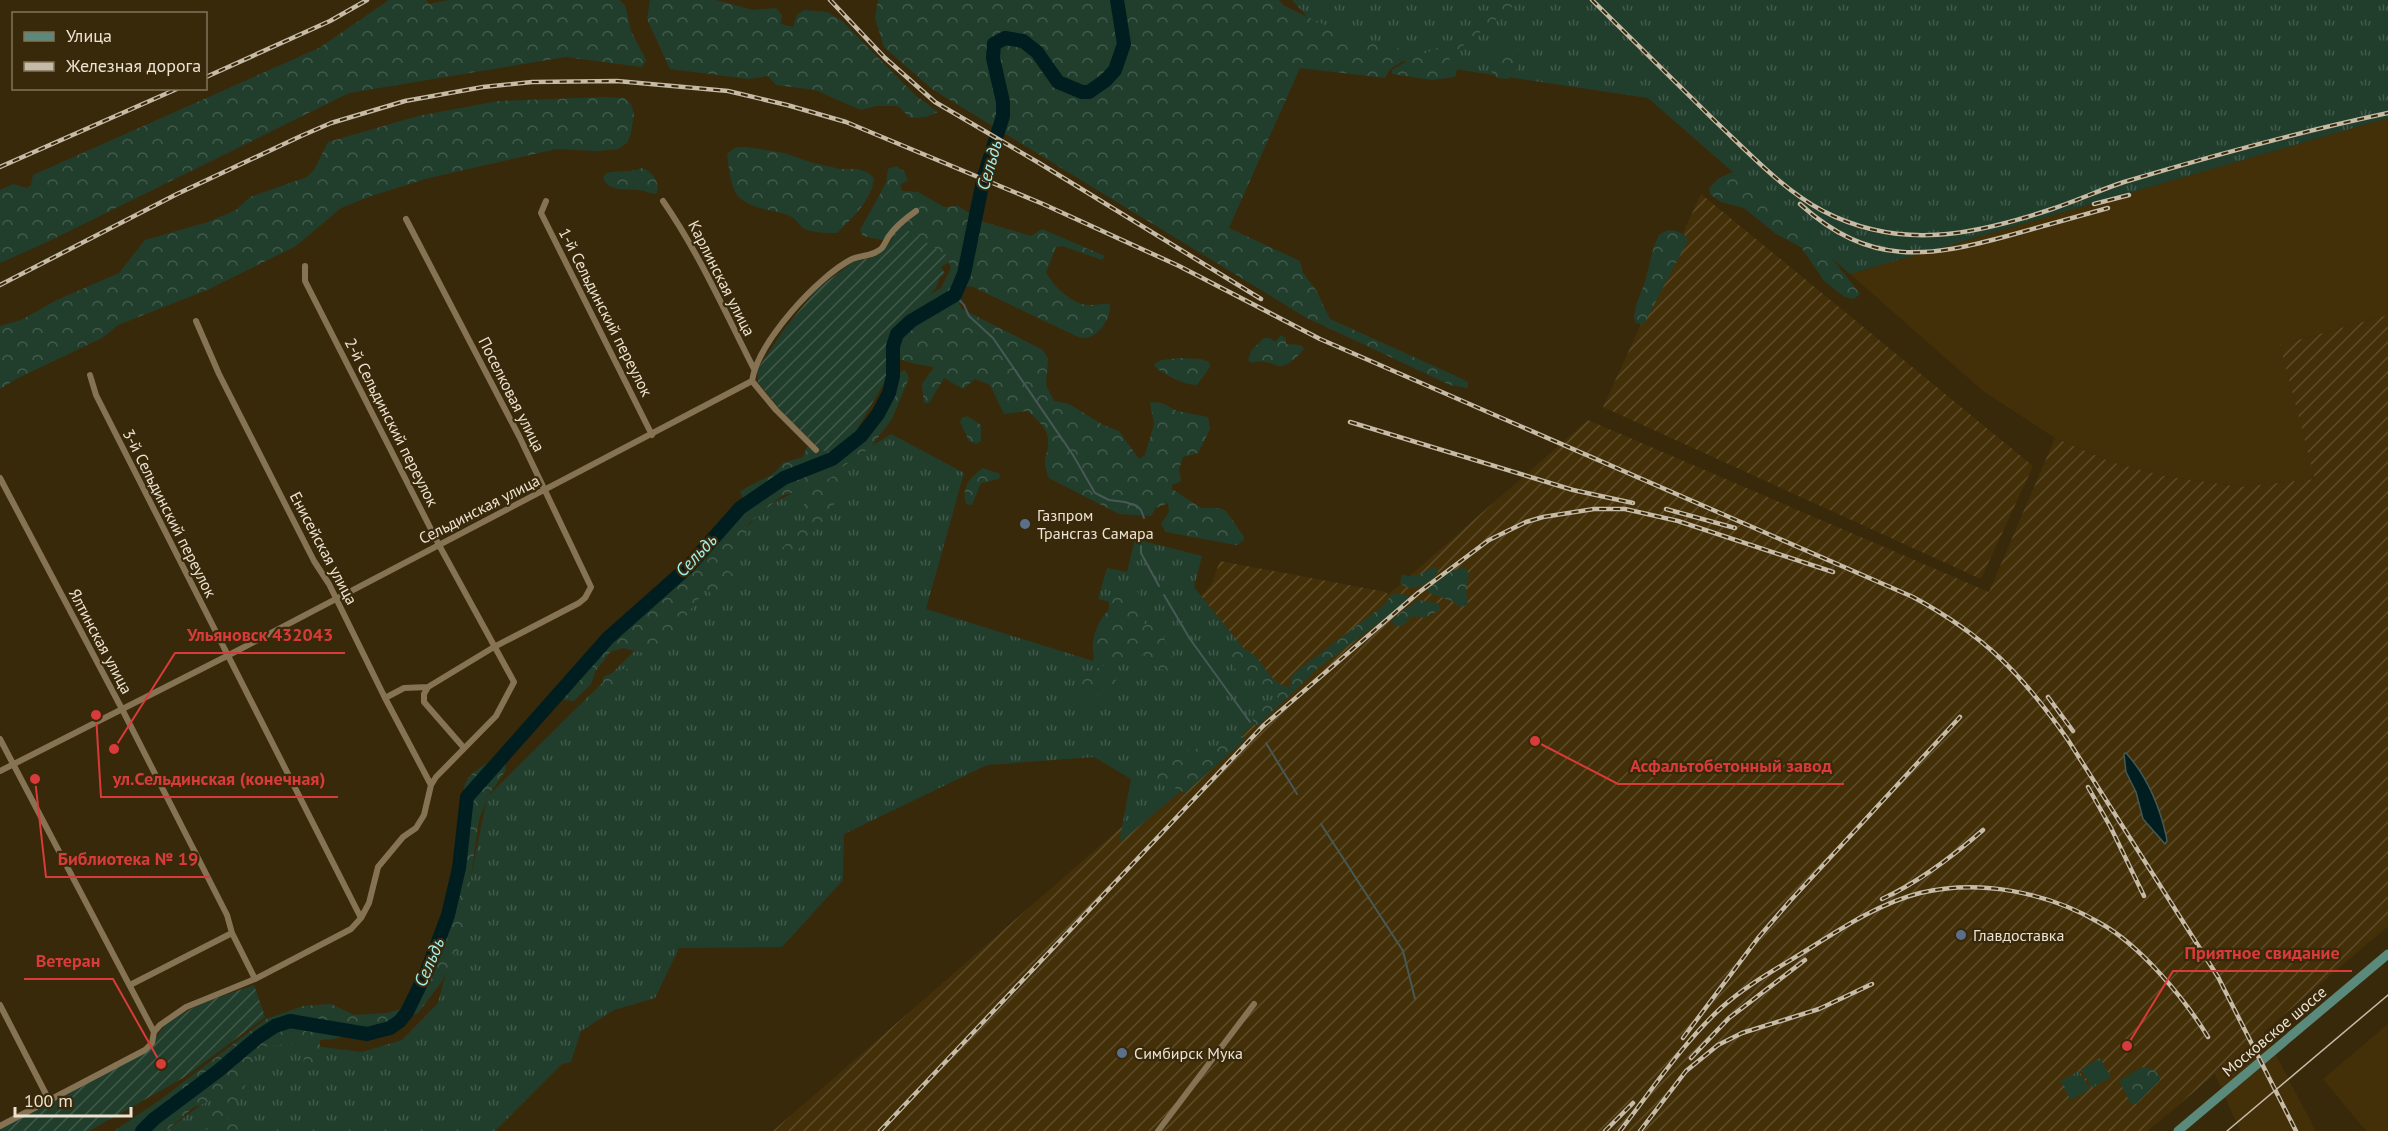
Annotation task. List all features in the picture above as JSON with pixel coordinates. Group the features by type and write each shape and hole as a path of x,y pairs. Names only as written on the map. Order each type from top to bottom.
{"main road":[{"name":"Московское шоссе","path":"2178,1131 2388,954"}],"street":[{"name":"1-й Сельдинский переулок","path":"546,201 541,213 652,435"},
{"name":"Карлинская улица","path":"663,201 680,225 718,295 754,369"},
{"path":"816,450 776,410 752,381 754,369 776,334 816,285 852,260 873,254 882,248 890,234 904,219 916,211"},
{"name":"Поселковая улица","path":"406,219 546,490 590,583 589,592 579,603 494,647"},
{"name":"2-й Сельдинский переулок","path":"305,266 305,281 439,545 514,682 496,716 464,748"},
{"name":"Енисейская улица","path":"196,321 240,416 314,561 337,599 385,698 431,785"},
{"name":"3-й Сельдинский переулок","path":"90,375 96,395 361,918"},
{"name":"Сельдинская улица","path":"0,771 337,599 752,381"},
{"name":"Ялтинская улица","path":"0,478 227,915 232,933 255,979"},
{"path":"385,698 404,688 428,687 494,647"},
{"path":"0,1126 144,1050 152,1043 154,1032 160,1025 200,1000 255,979 351,929 361,918 369,903 378,867 403,837 416,828 424,815 431,785 464,748 424,702 424,694 428,687"},
{"path":"0,739 154,1032"},
{"path":"130,986 232,933"},
{"path":"1158,1131 1254,1004"},
{"path":"0,1005 50,1100"}],"shaded area":[{"path":"2388,118 2388,315 2280,345 2316,479 2240,487 2165,476 2111,462 2055,438 1983,391 1850,274"},
{"path":"1701,194 2033,466 1981,579 1603,407"},
{"path":"2388,315 2388,926 2148,1131 773,1131 1273,695 1197,600 1211,585 1220,561 1386,592 1388,595 1588,420 1989,592 2055,438 2111,462 2165,476 2240,487 2315,479 2280,345"},
{"path":"2100,814 2221,951 2316,1131 2240,1131"},
{"path":"2388,1024 2388,1131 2366,1131 2323,1079"}],"green space":[{"path":"389,0 426,0 429,4 449,0 619,0 625,5 631,31 646,60 642,67 566,57 349,93 0,263 0,190 13,184 27,188 31,185 33,175 319,48"},
{"path":"650,0 716,0 753,10 776,8 782,15 781,24 793,27 797,15 804,10 827,12 842,21 915,95 938,112 926,117 910,118 898,106 876,106 861,110 815,90 776,85 768,76 749,79 670,69 647,19"},
{"path":"878,0 1279,0 1283,5 1344,32 1375,43 1407,50 1409,57 1390,69 1385,78 1300,68 1229,228 1300,261 1303,273 1316,290 1330,319 1468,382 1468,388 1450,385 1305,317 932,89 884,47 875,18"},
{"path":"1292,0 2388,0 2388,118 1850,274 1648,98 1394,60 1330,41"},
{"path":"1508,0 1521,0 1450,56 1449,62 1457,70 1455,77 1432,80 1392,74 1392,70 1413,58 1474,28"},
{"path":"1506,44 1518,49 1519,66 1508,79 1497,78 1489,69 1493,53"},
{"path":"624,98 631,104 634,114 627,143 618,149 597,151 556,149 429,178 371,196 341,208 296,246 207,290 118,325 102,338 0,389 0,326 21,320 57,300 119,273 145,240 208,222 236,210 250,197 307,177 314,170 328,142 418,116 498,101"},
{"path":"736,147 784,153 840,169 857,169 867,172 874,178 872,186 860,208 837,233 809,230 801,227 796,220 786,214 759,208 740,198 732,183 727,154"},
{"path":"896,166 904,171 908,180 900,185 902,191 918,192 944,207 958,206 984,222 1031,236 1042,229 1105,256 1102,260 1062,246 1056,247 1046,272 1059,289 1077,302 1091,305 1110,304 1109,315 1103,326 1089,337 1074,335 971,286 966,287 959,304 962,309 1043,350 1048,358 1046,385 1054,401 1069,404 1103,425 1119,431 1139,459 1145,455 1154,424 1150,402 1162,403 1177,411 1208,417 1210,429 1198,453 1183,457 1179,469 1181,481 1172,485 1172,489 1201,508 1219,508 1226,511 1244,537 1243,541 1236,545 1166,532 1161,524 1169,512 1168,503 1156,508 1151,516 1119,514 1049,478 1045,461 1048,439 1044,427 1028,411 1004,414 990,385 975,379 963,389 944,378 929,403 924,403 922,384 934,367 898,359 879,367 879,334 941,288 951,268 946,255 903,235 882,240 863,236 860,230 886,183 888,169"},
{"path":"642,168 655,178 656,194 613,188 603,178 606,173"},
{"path":"1733,172 1820,243 1860,294 1854,299 1845,297 1824,281 1801,247 1776,234 1744,208 1721,202 1710,194 1709,188 1719,178"},
{"path":"902,227 946,255 949,262 941,267 945,274 940,277 936,288 888,332 888,376 855,433 832,452 820,450 783,413 758,382 757,370 785,328 817,289 853,262 874,257 884,249"},
{"path":"1668,230 1677,231 1688,240 1644,324 1636,323 1634,318 1636,305 1645,282 1654,246 1659,235"},
{"path":"1281,335 1286,339 1286,344 1301,345 1304,349 1294,359 1281,366 1260,361 1251,363 1248,360 1251,351 1264,338 1270,338 1275,342"},
{"path":"1179,358 1209,362 1210,367 1197,385 1176,380 1156,368 1154,364 1162,360"},
{"path":"905,370 909,378 892,419 870,448 810,489 783,495 749,523 740,551 727,570 739,578 731,594 715,599 706,588 688,613 671,645 655,654 623,648 610,652 595,672 591,684 574,701 564,700 563,688 609,638 688,567 740,508 744,500 740,492 768,476 783,463 803,457 807,447 832,450 857,438 880,411 893,376"},
{"path":"967,416 981,425 981,441 976,444 969,441 960,422"},
{"path":"891,434 964,473 926,609 1093,661 1111,602 1098,599 1107,568 1127,572 1135,539 1202,556 1194,587 1282,696 1211,766 1119,843 1131,779 1094,757 987,765 844,834 843,880 782,947 679,948 655,998 614,1010 581,1031 571,1062 562,1064 495,1131 166,1131 226,1086 265,1040 362,1052 402,1040 438,1003 469,887 487,797 702,584 761,510 815,481"},
{"path":"983,468 1000,474 999,479 981,483 972,505 966,504 965,493 968,483"},
{"path":"842,473 849,476 849,484 826,517 792,557 785,559 780,552 782,548 808,523 809,519 804,506 808,494 824,481"},
{"path":"1436,567 1438,573 1425,584 1410,588 1400,583 1402,574 1417,575"},
{"path":"1464,567 1469,574 1466,590 1468,605 1460,607 1452,601 1429,593 1428,588 1449,572"},
{"path":"1135,589 1140,598 1145,624 1161,628 1172,653 1174,667 1168,675 1150,663 1150,654 1142,655 1134,660 1116,656 1105,666 1098,663 1094,657 1093,640 1100,622 1109,610 1110,599 1119,592"},
{"path":"1399,593 1407,596 1409,600 1317,669 1259,725 1255,725 1252,718 1254,714 1276,694 1261,687 1245,673 1233,668 1230,657 1234,650 1239,648 1247,650 1274,680 1288,687 1292,683 1290,679 1294,673 1384,605 1391,595"},
{"path":"1418,600 1438,603 1440,610 1424,618 1413,616 1402,626 1394,626 1392,621 1394,617"},
{"path":"1096,667 1107,672 1116,680 1115,687 1100,692 1088,703 1079,698 1079,688 1084,677"},
{"path":"628,669 630,675 620,686 615,699 611,700 603,677"},
{"path":"1242,736 1246,739 1185,793 1151,776 1149,770 1168,758 1205,746 1221,746"},
{"path":"495,757 505,764 506,770 488,796 479,820 462,939 442,981 418,1013 379,1027 333,1039 320,1040 320,1056 316,1070 303,1071 304,1056 296,1043 262,1047 254,1058 253,1071 244,1082 224,1096 194,1107 166,1131 114,1131 160,1100 266,1019 303,1006 331,1004 354,1015 387,1013 401,1009 419,977 433,944 465,840 467,823 464,792 467,780"},
{"path":"254,985 265,1017 183,1078 89,1131 0,1131 0,1128 147,1051 166,1023 202,1003"},
{"path":"2100,1058 2111,1077 2092,1088 2081,1069"},
{"path":"2141,1067 2153,1069 2160,1076 2160,1080 2136,1104 2131,1104 2119,1081"},
{"path":"2079,1071 2090,1089 2071,1100 2060,1081"},
{"path":"245,1085 249,1089 234,1106 238,1110 236,1114 230,1115 227,1119 238,1122 239,1128 254,1131 203,1131 210,1126 213,1127 214,1120 208,1110"}],"water":[{"path":"2126,753 2140,771 2156,802 2166,835 2165,844 2143,819 2136,792 2126,772 2124,754"}],"waterway":[{"name":"Сельдь","path":"142,1131 154,1119 275,1026 290,1021 367,1034 390,1028 400,1021 407,1012 427,971 448,915 459,868 467,797 608,638 688,567 740,508 784,478 832,459 861,436 878,414 889,393 893,376 893,346 897,334 911,321 955,295 964,274 984,176 1003,116 1003,102 993,58 994,44 1005,38 1023,41 1037,52 1058,82 1082,92 1089,92 1106,80 1115,70 1124,44 1117,0"},
{"path":"955,295 964,305 969,316 993,338 1073,455 1095,493 1109,500 1137,506 1144,518"},
{"path":"1141,546 1141,553 1159,586"},
{"path":"1164,595 1190,639 1250,722"},
{"path":"1266,743 1297,794"},
{"path":"1321,824 1403,951 1415,999"}],"tram line":[{"path":"2227,1131 2388,995"}],"railway":[{"path":"207,77 330,21 367,0"},
{"path":"830,0 885,58 935,102 1261,299"},
{"path":"1592,0 1753,158 1780,181 1823,211 1880,231 1909,235 1937,235 1994,226 2052,209 2124,182 2189,163 2288,136 2388,113"},
{"path":"0,285 177,194 301,136 331,123 405,101 483,87 532,82 617,81 728,91 846,122 1043,204 1179,266 1320,339 1913,597 1961,626 2000,658 2017,676 2068,740 2218,977 2296,1131"},
{"path":"0,167 174,90"},
{"path":"2094,204 2129,195"},
{"path":"1800,204 1851,239 1875,248 1900,252 1926,252 1981,243 2108,208"},
{"path":"1350,422 1573,490 1633,503"},
{"path":"880,1131 1263,726 1418,593 1489,540 1526,522 1543,517 1594,509 1625,509 1678,521 1833,572"},
{"path":"1666,509 1735,528"},
{"path":"2048,697 2073,731"},
{"path":"1683,1038 1758,938 1960,717"},
{"path":"2088,787 2144,896"},
{"path":"1882,899 1935,868 1983,830"},
{"path":"1620,1131 1693,1037 1721,1008 1741,992 1862,917 1905,897 1943,889 1966,887 2013,891 2058,903 2100,923 2146,959 2187,1006 2208,1037"},
{"path":"1691,1058 1729,1018 1805,960"},
{"path":"1640,1131 1686,1071 1718,1045 1742,1033 1819,1009 1872,984"},
{"path":"1605,1131 1633,1103"}],"place":[{"name":"Газпром Трансгаз Самара","path":"1025,524"},
{"name":"ул.Сельдинская (конечная)","path":"96,715"},
{"name":"Асфальтобетонный завод","path":"1535,741"},
{"name":"Ульяновск 432043","path":"114,749"},
{"name":"Библиотека № 19","path":"35,779"},
{"name":"Главдоставка","path":"1961,935"},
{"name":"Приятное свидание","path":"2127,1046"},
{"name":"Симбирск Мука","path":"1122,1053"},
{"name":"Ветеран","path":"161,1064"}]}
